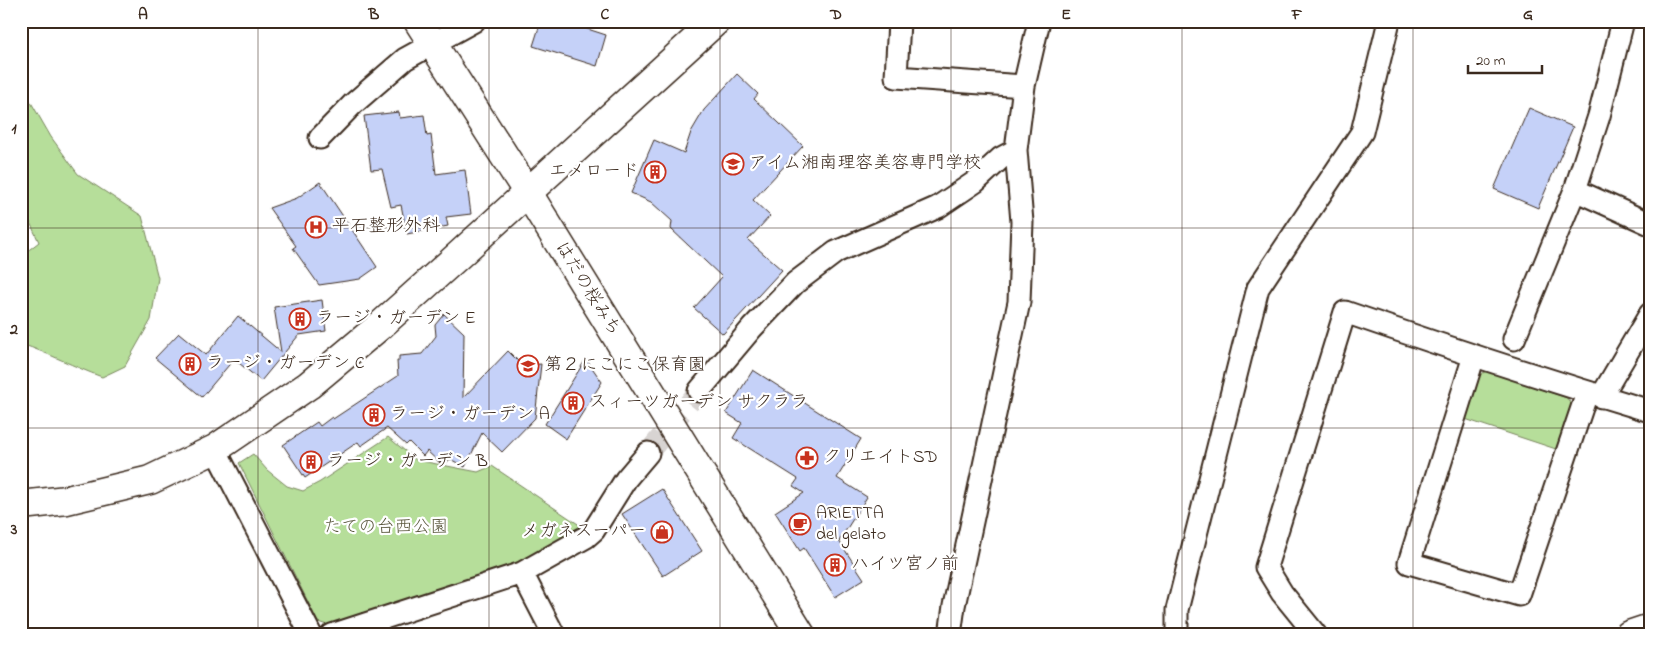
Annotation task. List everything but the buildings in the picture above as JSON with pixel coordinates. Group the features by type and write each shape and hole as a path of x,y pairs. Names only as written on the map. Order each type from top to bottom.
{"street":[{"name":"はだの桜みち","path":"418,21 528,193 801,635"},
{"path":"320,138 353,104 405,59 474,21"},
{"path":"21,505 67,500 150,480 215,449 309,385 382,324 716,21"},
{"path":"899,21 896,77 1024,86"},
{"path":"950,635 954,606 1019,302 1022,222 1016,150 1024,86 1039,21"},
{"path":"1177,635 1177,610 1258,288 1362,132 1389,21"},
{"path":"1514,339 1575,190 1599,116 1623,21"},
{"path":"700,391 752,328 795,283 836,252 938,207 975,182 1001,158 1016,150"},
{"path":"1575,190 1650,224"},
{"path":"1316,635 1282,593 1266,567 1345,312 1594,395 1650,411"},
{"path":"1474,356 1409,563 1519,595 1594,395 1650,314"},
{"path":"215,449 311,635"},
{"path":"332,635 522,573 586,537 594,530 626,480 648,453"},
{"path":"522,573 554,635"},
{"path":"1629,635 1650,628"}],"green space":[{"path":"21,85 51,137 78,174 142,216 158,278 151,320 125,366 102,377 21,344 21,256 39,242 21,203"},
{"path":"1487,371 1567,398 1573,407 1559,450 1462,418 1477,376"},
{"name":"たての台西公園","path":"388,437 416,460 478,472 492,466 584,528 519,563 327,625 318,622 239,463 253,454 267,470 287,486 303,491 320,482"}],"tunnel":[{"path":"648,453 699,391"}],"place":[{"name":"アイム湘南理容美容専門学校","path":"733,164"},
{"name":"エメロード","path":"655,172"},
{"name":"平石整形外科","path":"316,227"},
{"name":"ラージ・ガーデン E","path":"300,319"},
{"name":"ラージ・ガーデン C","path":"190,364"},
{"name":"第２にこにこ保育園","path":"528,366"},
{"name":"スィーツガーデン サクララ","path":"573,403"},
{"name":"ラージ・ガーデン A","path":"374,415"},
{"name":"クリエイトSD","path":"807,458"},
{"name":"ラージ・ガーデン B","path":"311,462"},
{"name":"ARIETTA del gelato","path":"800,524"},
{"name":"メガネスーパー","path":"662,532"},
{"name":"ハイツ宮ノ前","path":"835,565"}]}
